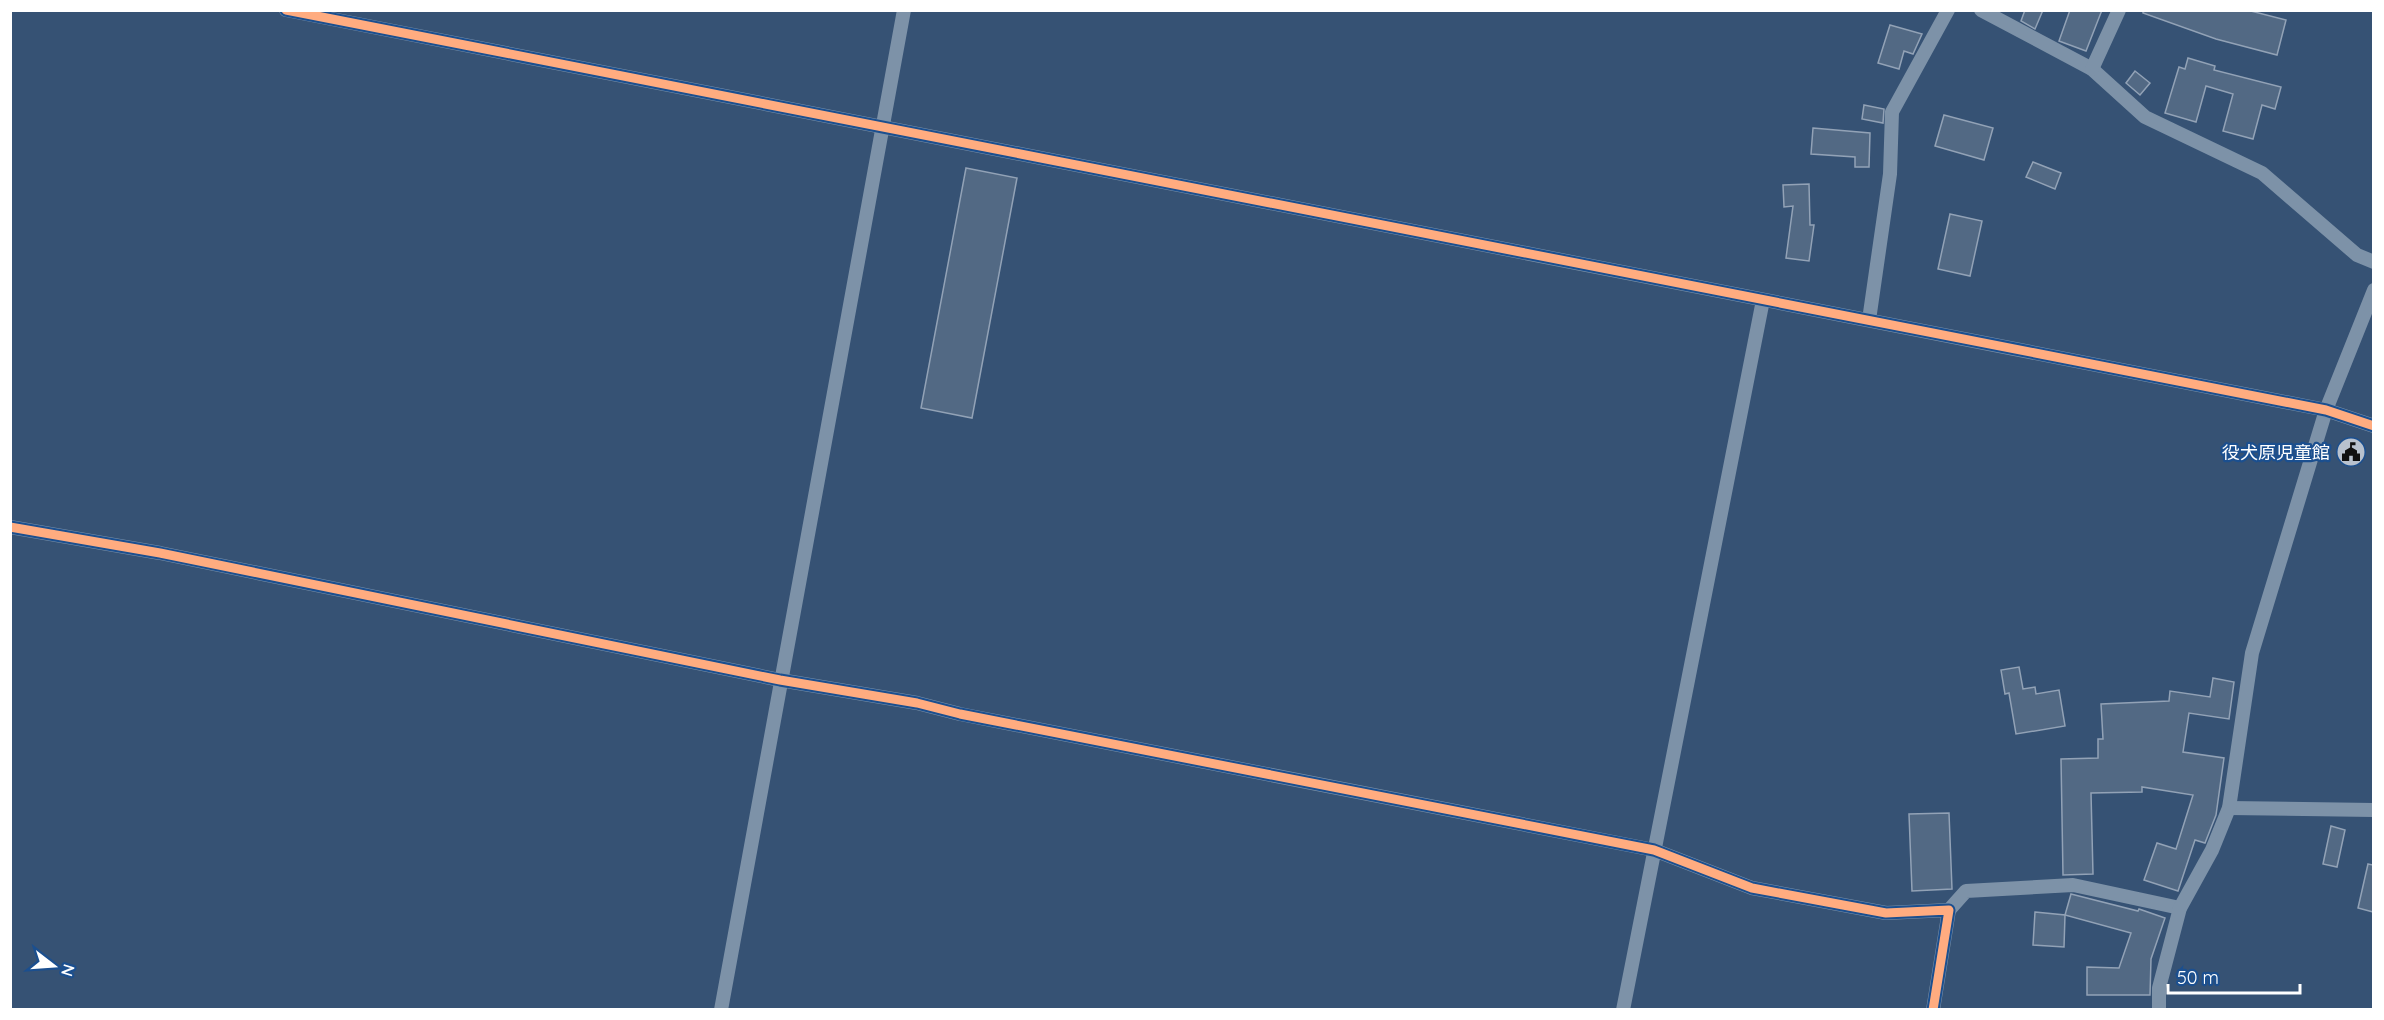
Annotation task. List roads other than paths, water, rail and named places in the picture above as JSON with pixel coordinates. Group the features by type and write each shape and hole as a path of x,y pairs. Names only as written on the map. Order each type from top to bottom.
{"street":[{"path":"286,10 2326,410 2373,426"},
{"path":"721,1010 904,10"},
{"path":"1869,320 1890,174 1892,112 1948,10"},
{"path":"1981,10 2092,69 2145,117 2262,173 2357,255 2373,262"},
{"path":"2092,69 2119,10"},
{"path":"2159,1010 2159,988 2180,908 2212,850 2229,808 2252,652 2326,410 2373,290"},
{"path":"1623,1010 1763,300"},
{"path":"10,527 171,555 780,680 916,703 960,714 1654,850 1752,888 1886,913 1949,910"},
{"path":"2229,808 2373,810"},
{"path":"1933,1010 1949,910 1966,891 2073,885 2180,908"}],"place":[{"name":"役犬原児童館","path":"2351,452"}]}
